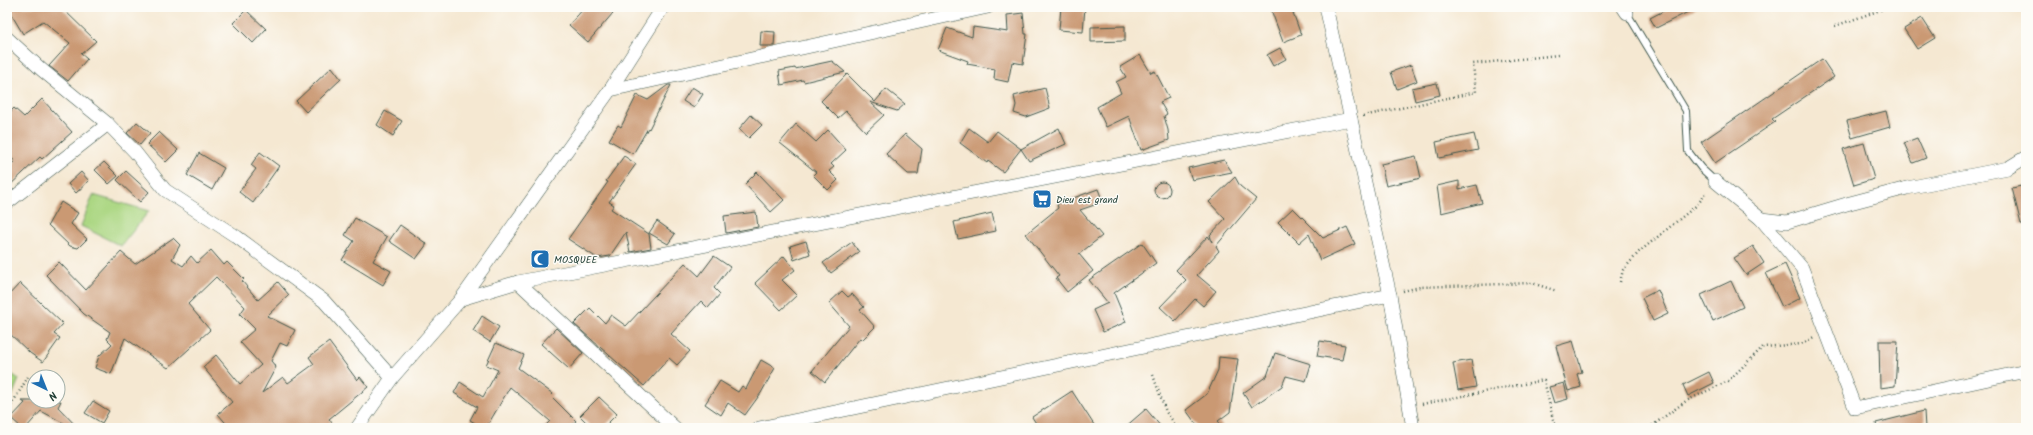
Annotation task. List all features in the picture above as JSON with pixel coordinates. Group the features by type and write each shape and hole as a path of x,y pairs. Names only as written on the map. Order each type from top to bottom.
{"street":[{"path":"357,428 392,378 461,299 610,90 663,7"},
{"path":"610,90 988,7"},
{"path":"1326,7 1390,295 1413,428"},
{"path":"7,38 42,70 108,124 135,152 165,190 237,237 324,301 392,378"},
{"path":"461,299 518,282 1351,119"},
{"path":"7,203 108,124"},
{"path":"1761,218 1787,222 1907,188 2008,168 2026,157"},
{"path":"1715,181 1761,218 1802,268 1855,408 2026,371"},
{"path":"518,282 675,428"},
{"path":"759,428 1390,295"}],"lane":[{"path":"1625,10 1686,111 1688,151 1701,168 1715,181"}],"path":[{"path":"1835,26 1889,7"},
{"path":"1351,119 1476,92 1473,64 1558,55"},
{"path":"1620,282 1623,270 1639,252 1697,205 1715,181"},
{"path":"1390,295 1420,287 1532,283 1557,291"},
{"path":"1650,428 1686,401 1728,381 1763,347 1801,344 1826,329"},
{"path":"1154,375 1166,412 1178,428"},
{"path":"7,412 26,380"},
{"path":"1409,407 1544,380 1556,428"}],"green space":[{"path":"93,195 149,211 121,246 81,226"},
{"path":"7,371 19,379 7,408"}],"building":[{"path":"7,7 61,7 96,41 81,54 87,59 68,81 49,66 70,43 43,21 23,34"},
{"path":"585,7 606,7 613,13 588,42 569,25"},
{"path":"1061,7 1085,7 1083,32 1059,30"},
{"path":"1270,7 1291,7 1301,35 1283,42"},
{"path":"1671,7 1698,7 1656,28 1650,18"},
{"path":"246,10 266,29 253,43 233,23"},
{"path":"1023,13 1025,34 1027,34 1023,64 1012,62 1008,82 994,79 995,69 967,64 968,61 938,50 947,28 972,37 973,27 1008,32 1007,15"},
{"path":"1922,18 1935,38 1917,49 1904,29"},
{"path":"1125,26 1125,41 1091,42 1091,27"},
{"path":"761,31 775,32 774,46 760,46"},
{"path":"1280,48 1286,59 1273,66 1267,55"},
{"path":"1140,55 1151,73 1155,71 1169,98 1160,102 1167,114 1164,116 1169,140 1141,150 1129,116 1106,127 1097,107 1121,93 1116,82 1126,77 1120,67"},
{"path":"1822,59 1834,77 1772,119 1775,122 1715,163 1701,142"},
{"path":"832,61 845,72 804,82 803,80 781,85 779,71"},
{"path":"1411,65 1417,81 1397,89 1391,72"},
{"path":"332,67 341,79 306,112 296,101"},
{"path":"847,74 875,102 886,89 905,104 897,111 870,102 884,115 866,132 846,111 838,118 821,101"},
{"path":"1437,83 1440,95 1415,101 1412,88"},
{"path":"668,85 671,85 649,129 648,128 633,154 609,140 618,125 621,127 637,95 648,100"},
{"path":"692,87 703,94 694,108 683,101"},
{"path":"1045,88 1050,108 1026,117 1014,113 1016,105 1014,96"},
{"path":"42,99 72,132 42,159 40,157 7,188 7,168 15,161 7,155 7,115 14,108 24,117"},
{"path":"385,111 402,121 393,136 377,125"},
{"path":"1886,111 1890,127 1852,138 1847,121"},
{"path":"751,115 762,125 749,138 739,129"},
{"path":"137,122 150,133 140,145 127,133"},
{"path":"796,124 816,142 828,130 846,150 831,164 834,167 829,171 838,180 828,190 813,175 816,172 780,143"},
{"path":"969,128 988,142 997,131 1021,149 1003,172 988,161 987,163 960,143"},
{"path":"1059,128 1066,144 1029,161 1021,149"},
{"path":"159,132 178,150 166,162 147,144"},
{"path":"905,134 922,149 918,174 908,174 886,154"},
{"path":"1474,134 1478,150 1439,158 1436,142"},
{"path":"1917,138 1926,158 1913,163 1904,143"},
{"path":"1864,143 1874,179 1854,185 1843,149"},
{"path":"260,152 279,166 253,203 239,192 256,169 251,165"},
{"path":"199,153 224,168 212,190 187,175"},
{"path":"624,156 636,164 609,202 614,205 611,209 649,234 651,248 630,252 626,232 610,256 597,258 568,239 608,182 606,181"},
{"path":"1416,156 1421,178 1386,186 1381,164"},
{"path":"1224,160 1232,172 1192,180 1188,168"},
{"path":"104,162 118,176 109,184 95,170"},
{"path":"126,171 149,192 140,202 117,180"},
{"path":"81,172 89,181 76,193 68,184"},
{"path":"757,172 784,200 771,212 745,184"},
{"path":"1235,177 1240,186 1256,199 1216,246 1219,251 1197,275 1216,291 1203,306 1195,299 1175,321 1160,307 1186,280 1176,270 1208,236 1212,242 1210,235 1225,219 1209,202"},
{"path":"1459,181 1459,189 1477,185 1482,203 1441,213 1437,186"},
{"path":"1159,182 1165,182 1170,187 1168,196 1165,198 1159,198 1154,193 1154,187"},
{"path":"2026,185 2026,224 2021,224 2012,188"},
{"path":"1098,189 1103,202 1080,210 1102,236 1079,254 1093,271 1067,292 1056,278 1059,276 1026,234 1058,208 1057,204"},
{"path":"61,202 78,213 71,224 87,239 78,248 70,246 48,225"},
{"path":"1293,208 1323,238 1347,227 1355,244 1320,260 1309,234 1299,243 1278,222"},
{"path":"756,212 758,227 726,233 724,216"},
{"path":"992,213 996,231 958,239 954,222"},
{"path":"355,218 387,237 373,261 391,271 383,285 342,260 354,241 345,235"},
{"path":"657,221 675,234 668,244 649,233"},
{"path":"400,225 427,244 416,259 389,241"},
{"path":"173,238 180,245 172,259 183,266 191,256 197,263 211,250 224,265 227,262 244,279 242,281 258,300 278,282 289,295 267,316 295,330 287,346 280,343 271,361 276,367 262,393 283,377 288,383 314,364 309,357 329,342 357,380 360,377 368,387 329,419 336,428 230,428 218,414 232,402 203,367 216,355 240,384 261,365 240,342 255,329 240,314 245,307 216,277 188,304 210,330 168,368 125,338 111,374 95,368 99,356 112,344 107,339 110,332 84,314 46,275 59,262 86,290 121,252 135,264"},
{"path":"806,241 810,254 794,260 790,246"},
{"path":"852,242 859,252 831,273 823,263"},
{"path":"1142,243 1156,263 1114,293 1126,322 1103,332 1093,310 1108,303 1089,280"},
{"path":"1753,246 1764,263 1746,275 1734,258"},
{"path":"714,256 730,267 714,288 720,294 708,308 701,301 671,334 690,351 677,365 669,358 644,386 574,324 590,308 605,323 611,315 626,326 685,263 699,276"},
{"path":"784,256 795,270 782,280 797,295 781,310 755,283"},
{"path":"1785,264 1800,298 1782,307 1766,273"},
{"path":"1731,281 1743,307 1713,321 1701,295"},
{"path":"20,283 63,324 54,334 60,338 43,362 30,353 7,331 7,297"},
{"path":"1658,290 1668,314 1653,321 1642,298"},
{"path":"842,291 848,297 852,294 864,307 860,310 875,327 862,340 860,338 825,382 812,371 849,326 829,303"},
{"path":"482,316 499,327 490,342 473,331"},
{"path":"556,328 583,353 569,369 541,344"},
{"path":"1320,341 1345,345 1342,360 1317,356"},
{"path":"1573,341 1582,372 1577,374 1581,387 1568,391 1556,346"},
{"path":"1879,341 1898,341 1895,386 1880,388"},
{"path":"496,343 524,355 518,368 553,394 551,396 576,421 570,428 543,428 550,421 510,387 486,428 471,428 475,423 470,420 477,407 454,393 460,382 483,397 498,370 486,365"},
{"path":"1275,353 1311,364 1306,381 1286,376 1282,386 1252,407 1243,393 1267,376"},
{"path":"1219,357 1238,359 1230,412 1218,421 1224,428 1199,428 1186,410 1207,394 1218,370"},
{"path":"761,360 775,368 761,393 745,415 728,403 721,415 705,404 720,381 738,392 742,386 746,389"},
{"path":"1471,360 1476,387 1458,390 1453,363"},
{"path":"1709,372 1714,383 1688,396 1683,385"},
{"path":"1564,383 1568,399 1554,403 1549,387"},
{"path":"1072,391 1096,428 1039,428 1032,417"},
{"path":"599,397 617,414 603,428 592,428 580,416"},
{"path":"22,401 26,401 26,409 60,409 78,428 73,428 41,411 26,428 22,428 11,418 25,403"},
{"path":"93,401 109,411 102,423 85,413"},
{"path":"1146,409 1162,428 1124,428"},
{"path":"1924,411 1925,428 1877,428 1876,423"}],"place":[{"name":"Dieu est grand","path":"1042,199"},
{"name":"MOSQUEE","path":"540,259"}]}
